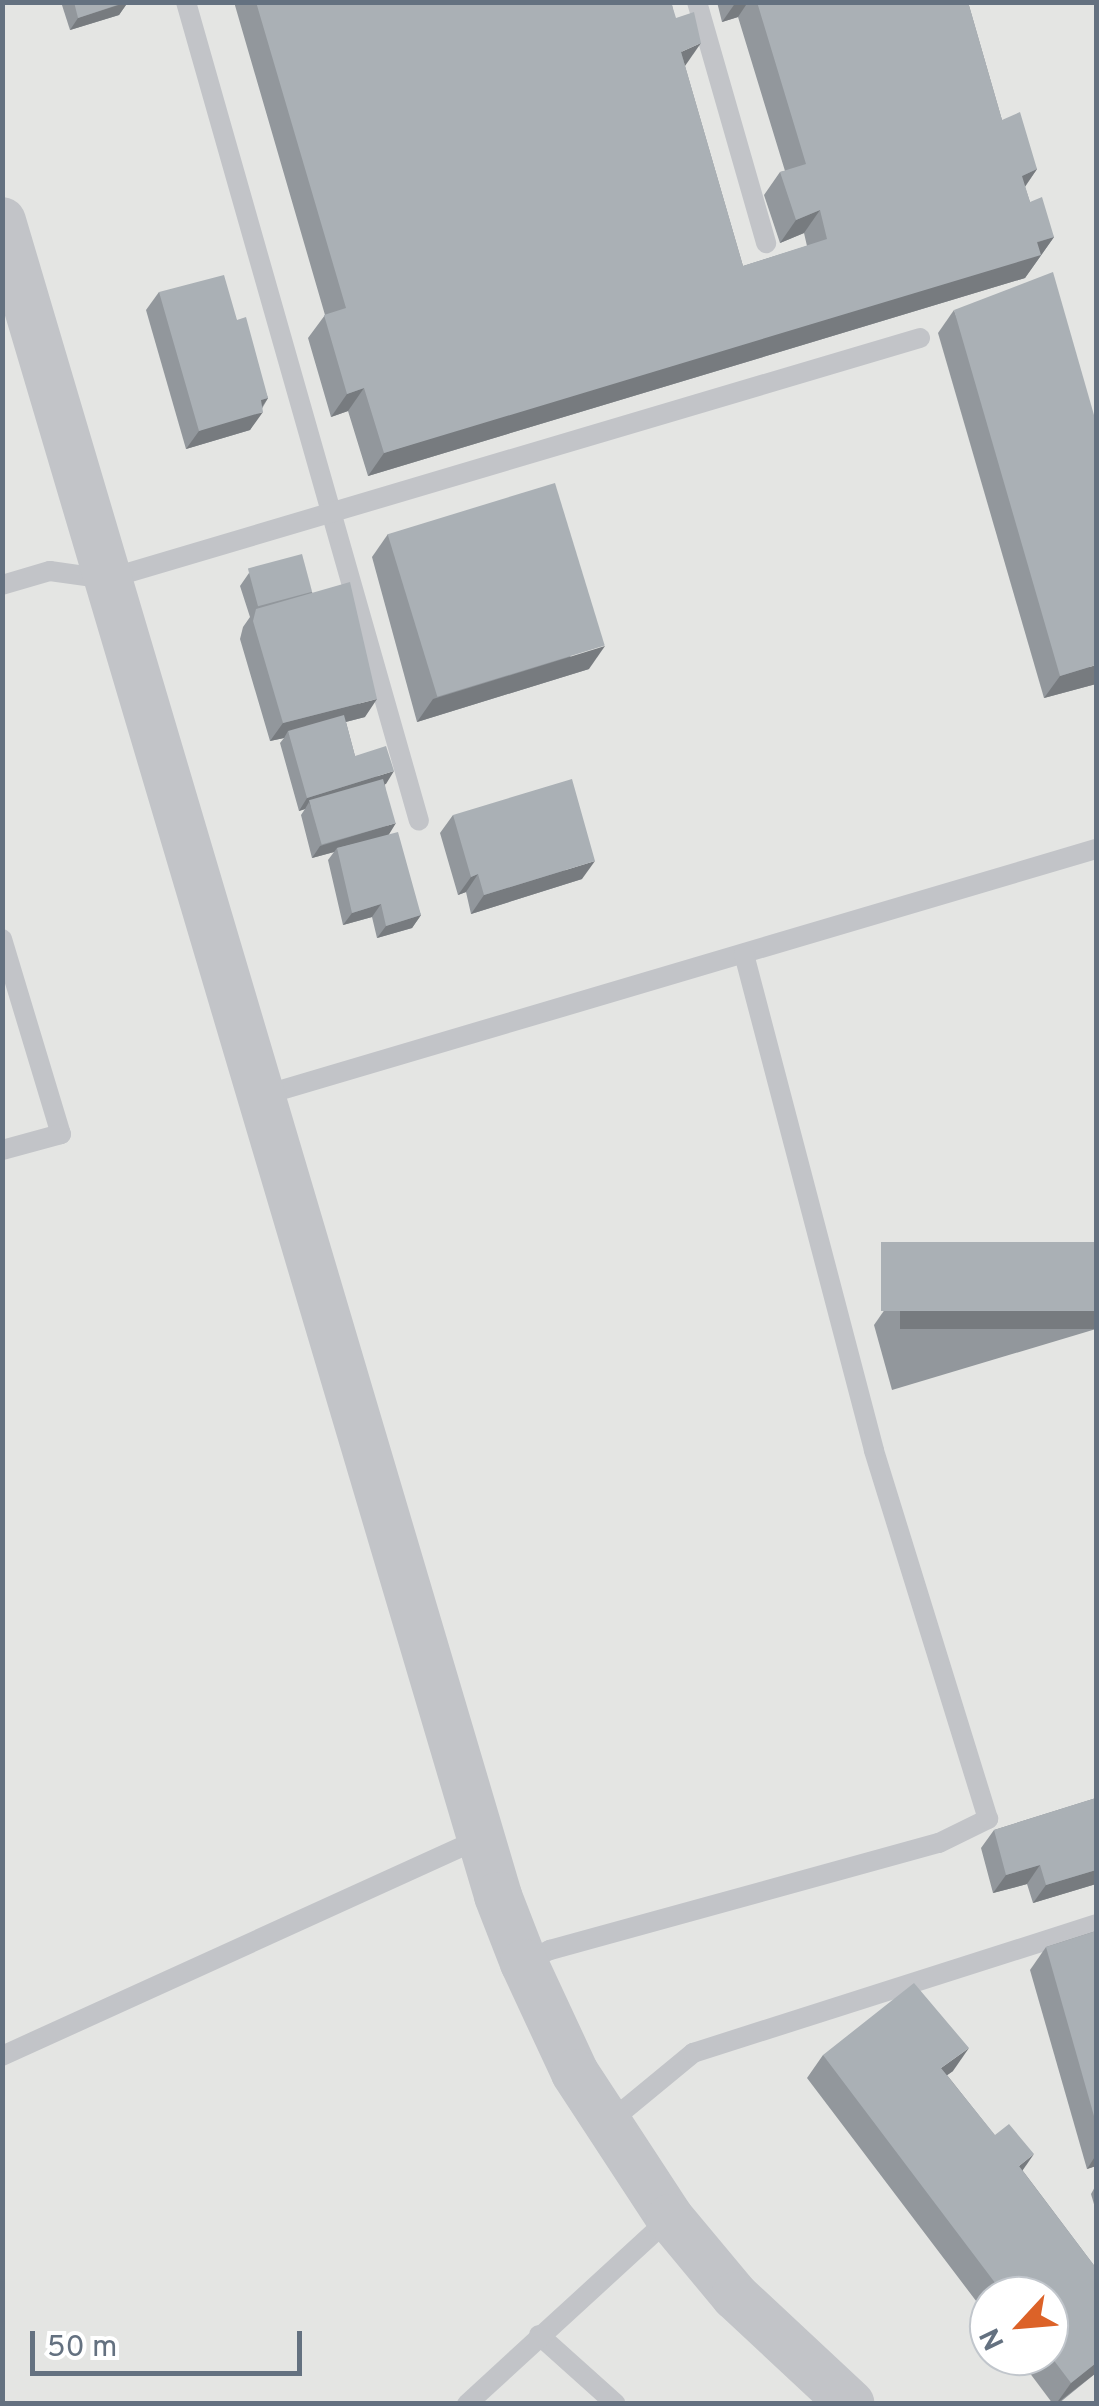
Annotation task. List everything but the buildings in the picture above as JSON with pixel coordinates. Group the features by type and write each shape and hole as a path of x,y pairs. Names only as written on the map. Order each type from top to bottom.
{"street":[{"path":"2,221 481,1838 524,1963 606,2126 670,2218 735,2296 852,2404"}],"lane":[{"path":"186,2 419,821"},
{"path":"696,2 766,243"},
{"path":"2,585 50,571 107,579 333,508 920,338"},
{"path":"259,1096 1096,849"},
{"path":"2,939 61,1134 2,1150"},
{"path":"524,1963 550,1950 939,1843 988,1819 874,1450 744,954"},
{"path":"2,2056 481,1838"},
{"path":"606,2126 693,2053 1096,1924"},
{"path":"467,2404 670,2218"},
{"path":"539,2335 616,2404"}],"shaded area":[{"path":"3,3 1096,3 1096,2403 3,2404"}]}
